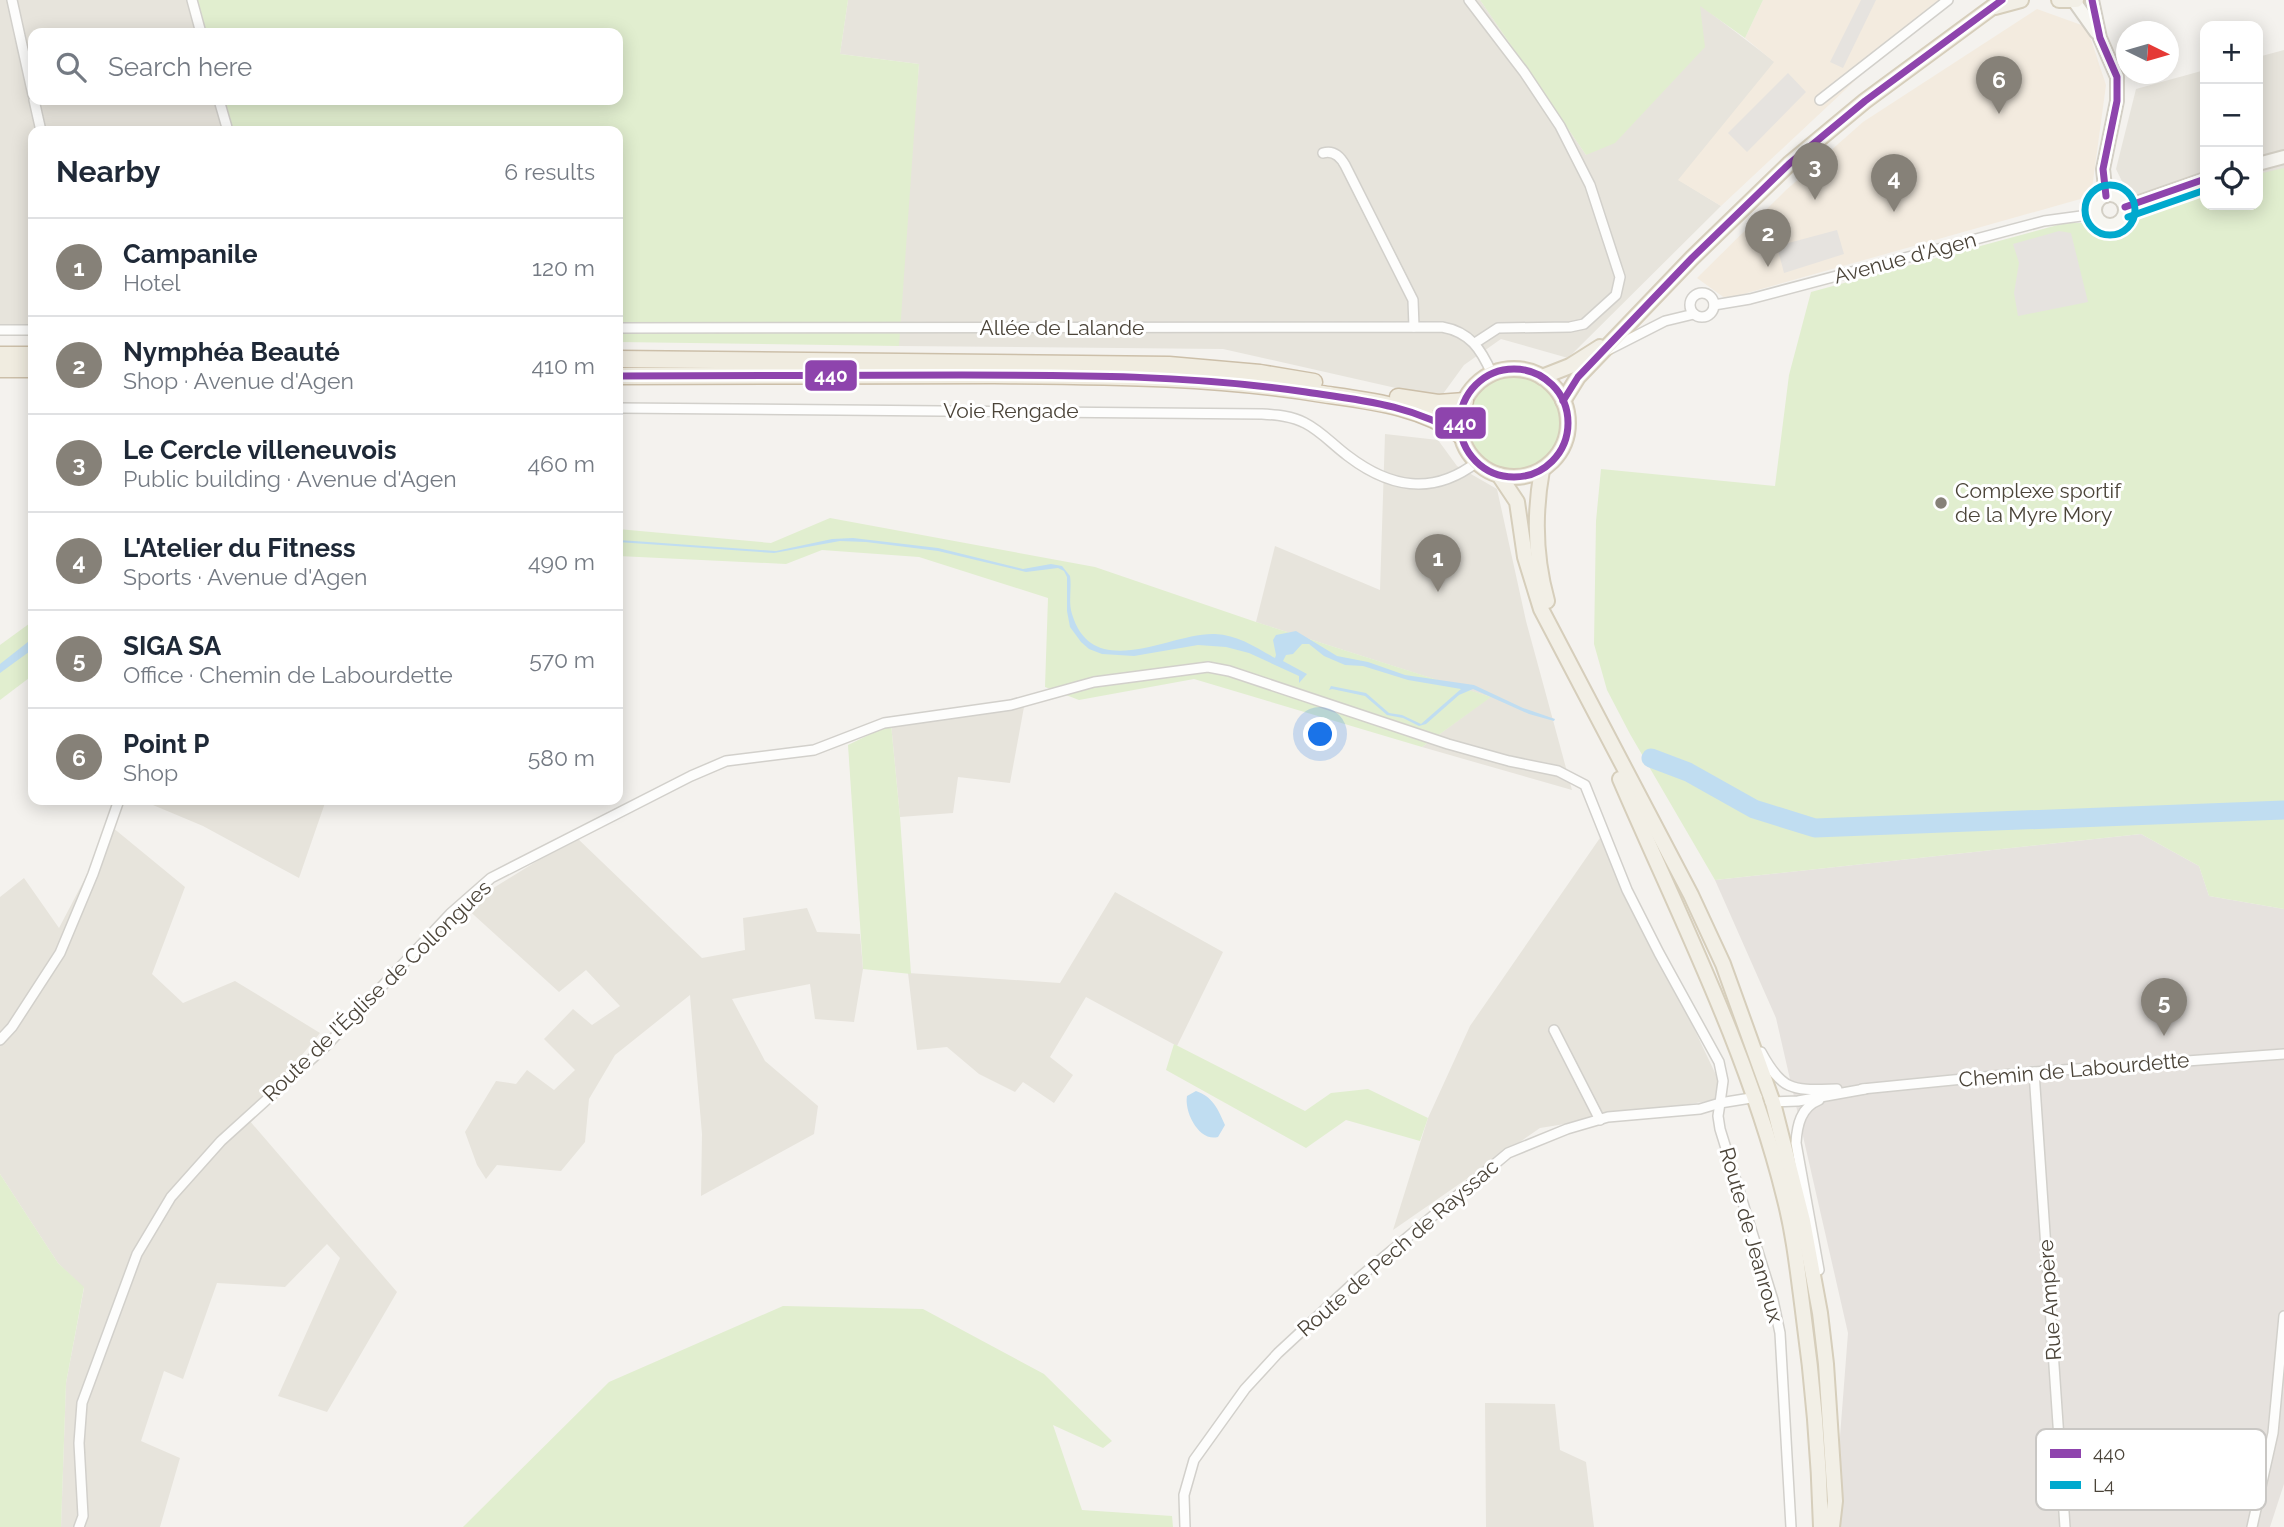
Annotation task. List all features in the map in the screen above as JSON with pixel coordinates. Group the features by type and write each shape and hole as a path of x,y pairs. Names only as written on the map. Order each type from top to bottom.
{"highway":[{"path":"0,355 28,355"},
{"path":"623,359 1169,365 1260,373 1421,402 1465,401"},
{"path":"0,369 28,369"},
{"path":"623,376 1042,376 1208,381 1300,390 1383,404 1426,415 1443,422 1462,436"}],"main road":[{"path":"1563,401 1578,377 1692,258 1789,163 1968,23 1998,4 2021,0"},
{"path":"2059,0 2075,0 2100,38 2117,77 2117,101 2103,169 2106,196"},
{"path":"2092,0 2100,38"},
{"path":"2263,163 2284,157"},
{"path":"2124,207 2200,181"},
{"path":"2106,196 2120,199 2124,207 2121,221 2112,225 2104,224 2096,214 2099,201 2106,196"},
{"path":"1542,377 1570,366 1621,333"},
{"path":"1515,369 1542,377 1555,387 1563,401 1568,429 1564,445 1555,459 1542,470 1528,476 1499,475 1477,462 1468,450 1462,436 1461,418 1465,401 1472,390 1492,374 1515,369"},
{"path":"1542,470 1537,498 1541,579 1560,646"},
{"path":"1499,475 1517,502 1532,583 1541,609 1691,895 1723,964 1773,1103 1804,1221 1820,1313 1835,1501 1832,1527"},
{"path":"1590,706 1661,875 1718,1001 1754,1097 1784,1196 1795,1245 1813,1386 1821,1527"}],"street":[{"path":"12,0 28,71"},
{"path":"192,0 200,28"},
{"path":"1469,0 1524,72 1560,126 1590,185 1620,277 1616,295 1584,324 1570,327 1498,328 1475,343 1484,355 1492,374"},
{"path":"1820,100 1948,0"},
{"path":"36,105 40,126"},
{"path":"220,105 227,126"},
{"path":"1323,153 1335,153 1342,161 1413,300 1414,327"},
{"name":"Avenue d'Agen","path":"1714,305 1750,299 2044,221 2096,214"},
{"path":"1601,354 1665,321 1694,314 1701,317 1709,315 1714,305 1710,296 1700,294 1692,300 1694,314"},
{"name":"Allée de Lalande","path":"623,328 1414,327 1454,330 1475,343"},
{"path":"0,330 28,330"},
{"name":"Voie Rengade","path":"623,408 1272,415 1303,422 1321,432 1348,456 1386,479 1421,485 1433,484 1444,481 1477,462"},
{"name":"Route de l’Église de Collongues","path":"79,1527 83,1516 79,1443 82,1403 137,1254 171,1197 221,1141 327,1045 450,914 491,878 691,776 726,761 814,750 884,723 1011,705 1094,682 1208,667 1229,671 1448,744 1558,771 1585,785"},
{"name":"Route de Jeanroux","path":"1585,785 1627,890 1718,1062 1723,1080 1718,1116 1720,1129 1773,1300 1780,1333 1791,1527"},
{"path":"0,1040 12,1027 60,953 93,874 117,805"},
{"path":"1746,1026 1770,1070 1785,1084 1798,1090 1865,1089"},
{"path":"1555,1030 1600,1120"},
{"name":"Chemin de Labourdette","path":"1865,1089 2034,1072 2284,1054"},
{"name":"Rue Ampère","path":"2034,1072 2058,1429"},
{"path":"1720,1103 1754,1097 1773,1103 1798,1101 1865,1089"},
{"path":"1820,1313 1822,1289 1798,1156 1797,1131 1806,1108 1813,1102 1865,1089"},
{"name":"Route de Pech de Rayssac","path":"1185,1527 1184,1495 1194,1461 1227,1410 1278,1353 1360,1277 1508,1153 1567,1129 1600,1120 1700,1109 1720,1103"},
{"path":"2266,1464 2273,1433 2284,1315"}],"shaded area":[{"path":"0,0 193,0 199,28 28,28 28,105 216,105 221,126 28,126 28,328 0,329"},
{"path":"848,0 1480,0 1586,155 1700,5 1775,62 1679,180 1721,206 1568,358 1501,339 1464,365 1440,398 1223,349 899,346 898,317 919,64 840,54"},
{"path":"1763,0 1941,0 1721,206 1678,180 1774,62 1745,38"},
{"path":"1861,0 1876,0 1843,68 1830,62"},
{"path":"2037,9 2087,27 2106,85 2091,196 1726,299 1697,278 1785,191 1863,122"},
{"path":"2284,50 2284,224 2155,249 2116,169 2136,89 2154,84 2179,84 2179,77 2200,71 2200,210 2263,210 2263,56"},
{"path":"1788,73 1806,92 1747,152 1728,133"},
{"path":"1837,230 1844,254 1784,273 1777,246"},
{"path":"2059,231 2071,233 2088,302 2018,316 2014,293 2019,263 2013,244"},
{"path":"1385,434 1438,440 1457,466 1497,489 1526,621 1572,790 1422,747 1490,697 1256,622 1275,546 1380,590"},
{"path":"1024,707 1010,783 958,777 953,813 900,817 891,724"},
{"path":"153,805 324,805 299,878 203,826"},
{"path":"112,827 185,887 152,974 183,1003 235,981 320,1033 249,1120 397,1292 327,1412 278,1396 340,1258 327,1244 285,1287 217,1283 183,1379 164,1371 141,1441 180,1458 160,1527 61,1527 66,1383 84,1288 58,1263 0,1174 0,897 24,878 59,928"},
{"path":"2141,834 2199,866 2209,896 2284,909 2284,1484 2270,1527 1833,1527 1848,1333 1776,1018 1715,880"},
{"path":"1602,835 1727,1098 1540,1128 1393,1230 1428,1118 1470,1026"},
{"path":"576,837 702,958 745,950 743,918 807,908 817,932 860,934 863,969 854,1022 815,1019 810,984 732,999 765,1061 818,1106 814,1134 701,1196 702,1134 690,995 615,1055 589,1099 585,1142 561,1171 497,1165 486,1179 477,1165 465,1132 496,1081 516,1084 527,1070 554,1090 575,1070 544,1039 573,1009 592,1025 620,1006 586,970 559,992 464,906"},
{"path":"1115,892 1223,952 1177,1046 1086,997 1050,1057 1073,1075 1054,1103 1023,1082 1015,1092 979,1074 947,1047 917,1050 908,973 1060,983"},
{"path":"1485,1403 1555,1404 1560,1450 1586,1462 1594,1527 1486,1527"}],"green space":[{"path":"193,0 848,0 840,54 919,64 899,346 623,342 623,126 221,126 216,105 623,105 623,28 199,28"},
{"path":"1480,0 1763,0 1745,38 1700,6 1705,47 1615,143 1586,155"},
{"name":"Complexe sportif de la Myre Mory","path":"2284,168 2284,909 2209,896 2199,866 2141,834 1715,880 1607,690 1594,644 1596,521 1601,469 1775,486 1789,375 1811,292 2065,223 2091,223 2103,231 2125,228 2133,216 2200,190 2200,210 2263,210 2263,173"},
{"path":"1514,377 1531,381 1546,391 1556,406 1560,423 1556,440 1546,455 1531,465 1514,469 1497,465 1482,455 1472,440 1468,423 1472,406 1482,391 1497,381"},
{"path":"830,518 1095,567 1491,697 1422,747 1194,679 1079,700 1045,687 1048,598 919,557 822,550 786,564 623,556 623,529 771,543"},
{"path":"28,625 28,679 0,700 0,645"},
{"path":"891,724 911,974 863,969 848,745"},
{"path":"1174,1044 1305,1111 1331,1093 1368,1089 1428,1118 1420,1141 1346,1120 1306,1148 1166,1070"},
{"path":"0,1174 58,1263 84,1287 66,1383 61,1527 0,1527"},
{"path":"783,1306 923,1309 1044,1374 1112,1441 1103,1448 1053,1425 1082,1510 1172,1516 1173,1527 463,1527 609,1382"}],"water":[{"path":"853,538 938,548 1023,569 1051,564 1062,566 1070,576 1070,605 1082,635 1097,646 1115,651 1135,650 1197,635 1215,634 1239,639 1275,658 1273,640 1276,635 1296,631 1337,656 1368,662 1405,675 1474,685 1523,708 1555,719 1554,721 1529,714 1473,689 1459,695 1426,724 1419,726 1403,718 1387,715 1365,696 1329,690 1331,686 1366,693 1389,713 1402,715 1421,724 1461,689 1408,680 1363,666 1345,665 1324,656 1309,644 1302,644 1293,654 1286,655 1283,661 1307,674 1299,683 1299,676 1249,653 1226,647 1198,645 1134,656 1102,654 1089,649 1070,627 1067,577 1064,571 1058,568 1026,572 938,551 866,542 840,541 774,553 623,542 776,551 832,539"},
{"path":"28,642 28,653 0,673 0,664"},
{"path":"1196,1091 1211,1100 1220,1114 1225,1125 1218,1137 1205,1135 1190,1117 1187,1096"}],"waterway":[{"path":"1651,758 1688,772 1754,809 1815,828 2284,810"}],"transit line":[{"name":"440","path":"1563,401 1578,377 1692,258 1789,164 1865,101 2002,0"},
{"name":"440","path":"2092,0 2100,38 2117,77 2117,101 2103,169 2106,196"},
{"name":"440","path":"2125,207 2200,181"},
{"name":"L4","path":"2110,185 2128,192 2135,210 2128,228 2110,235 2092,228 2085,210 2092,192 2110,185"},
{"name":"L4","path":"2128,217 2200,192"},
{"name":"440","path":"1514,369 1544,378 1552,385 1559,393 1568,423 1559,453 1552,461 1544,468 1514,477 1484,468 1476,461 1469,453 1460,423 1469,393 1476,385 1484,378 1514,369"},
{"name":"440","path":"623,376 1048,375 1220,382 1387,405 1425,417 1462,436"}],"place":[{"name":"Point P","path":"1999,114"},
{"name":"Le Cercle villeneuvois","path":"1815,200"},
{"name":"L'Atelier du Fitness","path":"1894,212"},
{"name":"Nymphéa Beauté","path":"1768,267"},
{"name":"Complexe sportif de la Myre Mory","path":"1941,503"},
{"name":"Campanile","path":"1438,592"},
{"name":"SIGA SA","path":"2164,1036"}]}
